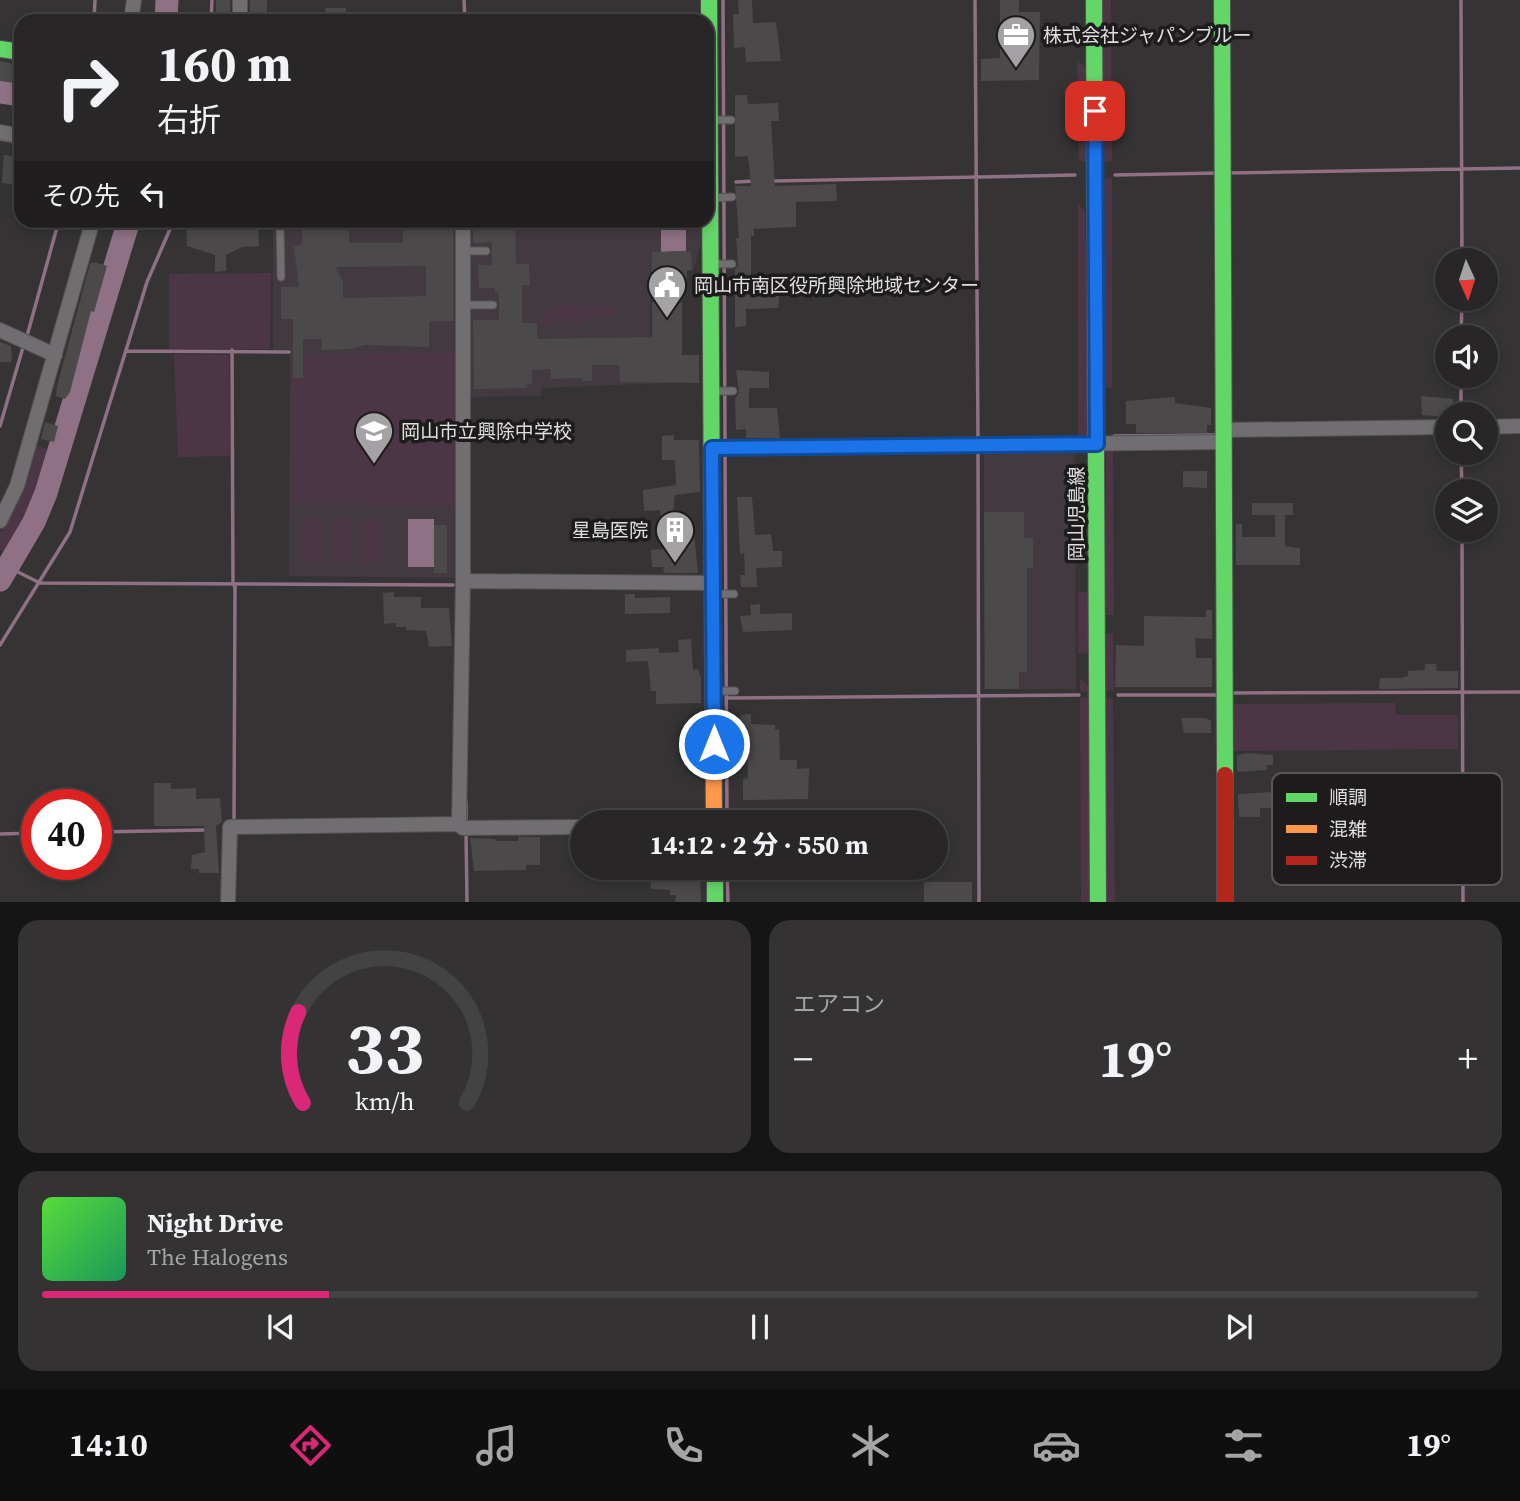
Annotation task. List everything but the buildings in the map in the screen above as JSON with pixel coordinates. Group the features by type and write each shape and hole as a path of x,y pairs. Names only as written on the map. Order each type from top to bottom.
{"street":[{"name":"岡山児島線","path":"1094,0 1098,902"},
{"path":"1222,0 1225,902"},
{"path":"714,172 723,264 716,391 721,448 716,591 714,810"},
{"path":"0,521 17,486 91,228"},
{"path":"459,824 463,581 463,228"},
{"path":"0,330 55,355"},
{"path":"1498,427 1520,426"},
{"path":"721,448 1097,444 1435,427"},
{"path":"463,581 716,591"},
{"path":"228,902 230,827 459,824 463,828 570,827"},
{"path":"715,880 715,902"}],"lane":[{"path":"714,120 730,120"},
{"path":"715,198 731,197"},
{"path":"280,228 281,277"},
{"path":"463,251 486,251"},
{"path":"463,305 493,305"},
{"path":"716,391 731,391"},
{"path":"716,591 732,594"},
{"path":"717,691 734,691"}],"shaded area":[{"path":"1102,0 1111,0 1112,162 1102,162"},
{"path":"1077,62 1086,66 1086,162 1079,161"},
{"path":"1112,178 1112,388 1104,387 1104,179"},
{"path":"1078,204 1085,211 1090,435 1078,435"},
{"name":"岡山市立興除中学校","path":"273,228 459,228 458,578 289,576 290,353 288,350 273,350"},
{"path":"468,228 701,228 701,244 693,271 650,272 651,356 668,356 668,383 541,388 541,396 467,397"},
{"path":"661,228 686,228 686,251 661,252"},
{"path":"271,273 270,349 169,349 169,274"},
{"path":"568,305 613,308 615,314 611,318 595,313 585,325 558,321 543,326 542,317 545,314"},
{"path":"456,353 456,506 292,504 292,355"},
{"path":"174,354 229,355 230,456 178,457"},
{"path":"35,445 54,451 39,498 9,555 0,550 0,532 19,499"},
{"path":"1075,447 1076,689 984,689 984,449"},
{"path":"1106,451 1113,451 1114,615 1105,615"},
{"path":"301,519 322,519 321,563 301,563"},
{"path":"332,519 352,519 352,563 332,563"},
{"path":"361,519 381,519 381,563 361,563"},
{"path":"408,519 434,519 434,567 408,567"},
{"path":"1078,591 1088,593 1088,653 1078,654"},
{"path":"1113,633 1114,690 1106,692 1107,698 1113,700 1115,902 1106,902 1104,634"},
{"path":"1080,678 1089,686 1092,902 1081,902 1080,698 1087,698 1087,692 1080,692"},
{"path":"1395,703 1396,715 1458,715 1458,749 1230,751 1230,706 1235,704"}],"waterway":[{"path":"94,14 95,0"},
{"path":"166,14 167,0"},
{"path":"211,14 212,0"},
{"path":"464,0 465,14"},
{"path":"723,0 725,442"},
{"path":"975,0 978,439 975,439"},
{"path":"1461,0 1462,248"},
{"path":"0,92 14,94"},
{"path":"0,139 12,141"},
{"path":"1230,173 1520,168"},
{"path":"1115,175 1218,173"},
{"path":"773,181 1075,175"},
{"path":"736,182 755,181"},
{"path":"27,336 57,228"},
{"path":"0,580 34,522 46,493 127,228"},
{"path":"0,645 70,532 147,282 171,228"},
{"path":"1461,325 1462,312"},
{"path":"0,426 24,344"},
{"path":"232,350 233,585"},
{"path":"127,351 289,352"},
{"path":"1461,388 1461,402"},
{"path":"1114,436 1216,435"},
{"path":"725,450 727,810"},
{"path":"978,450 979,902"},
{"path":"1461,465 1462,479"},
{"path":"1462,542 1463,773"},
{"path":"8,567 40,583 453,585"},
{"path":"234,822 235,585"},
{"path":"1231,693 1520,692"},
{"path":"726,698 1079,695"},
{"path":"1118,695 1217,695"},
{"path":"466,802 466,821"},
{"path":"112,832 206,830"},
{"path":"466,832 467,902"},
{"path":"0,834 21,833"},
{"path":"727,880 728,902"},
{"path":"1463,885 1463,902"}],"traffic: fast":[{"path":"709,0 709,14"},
{"path":"1094,0 1098,902"},
{"path":"1222,0 1225,775"},
{"path":"0,49 14,51"},
{"path":"710,228 712,529"},
{"path":"715,880 715,902"}],"traffic: slow":[{"path":"712,529 714,810"}],"traffic: jam":[{"path":"1225,775 1225,902"}],"place":[{"name":"株式会社ジャパンブルー","path":"1016,69"},
{"name":"岡山市南区役所興除地域センター","path":"667,319"},
{"name":"岡山市立興除中学校","path":"374,465"},
{"name":"星島医院","path":"675,564"}],"route":[{"path":"714,744 712,448 1097,444 1095,111"}]}
